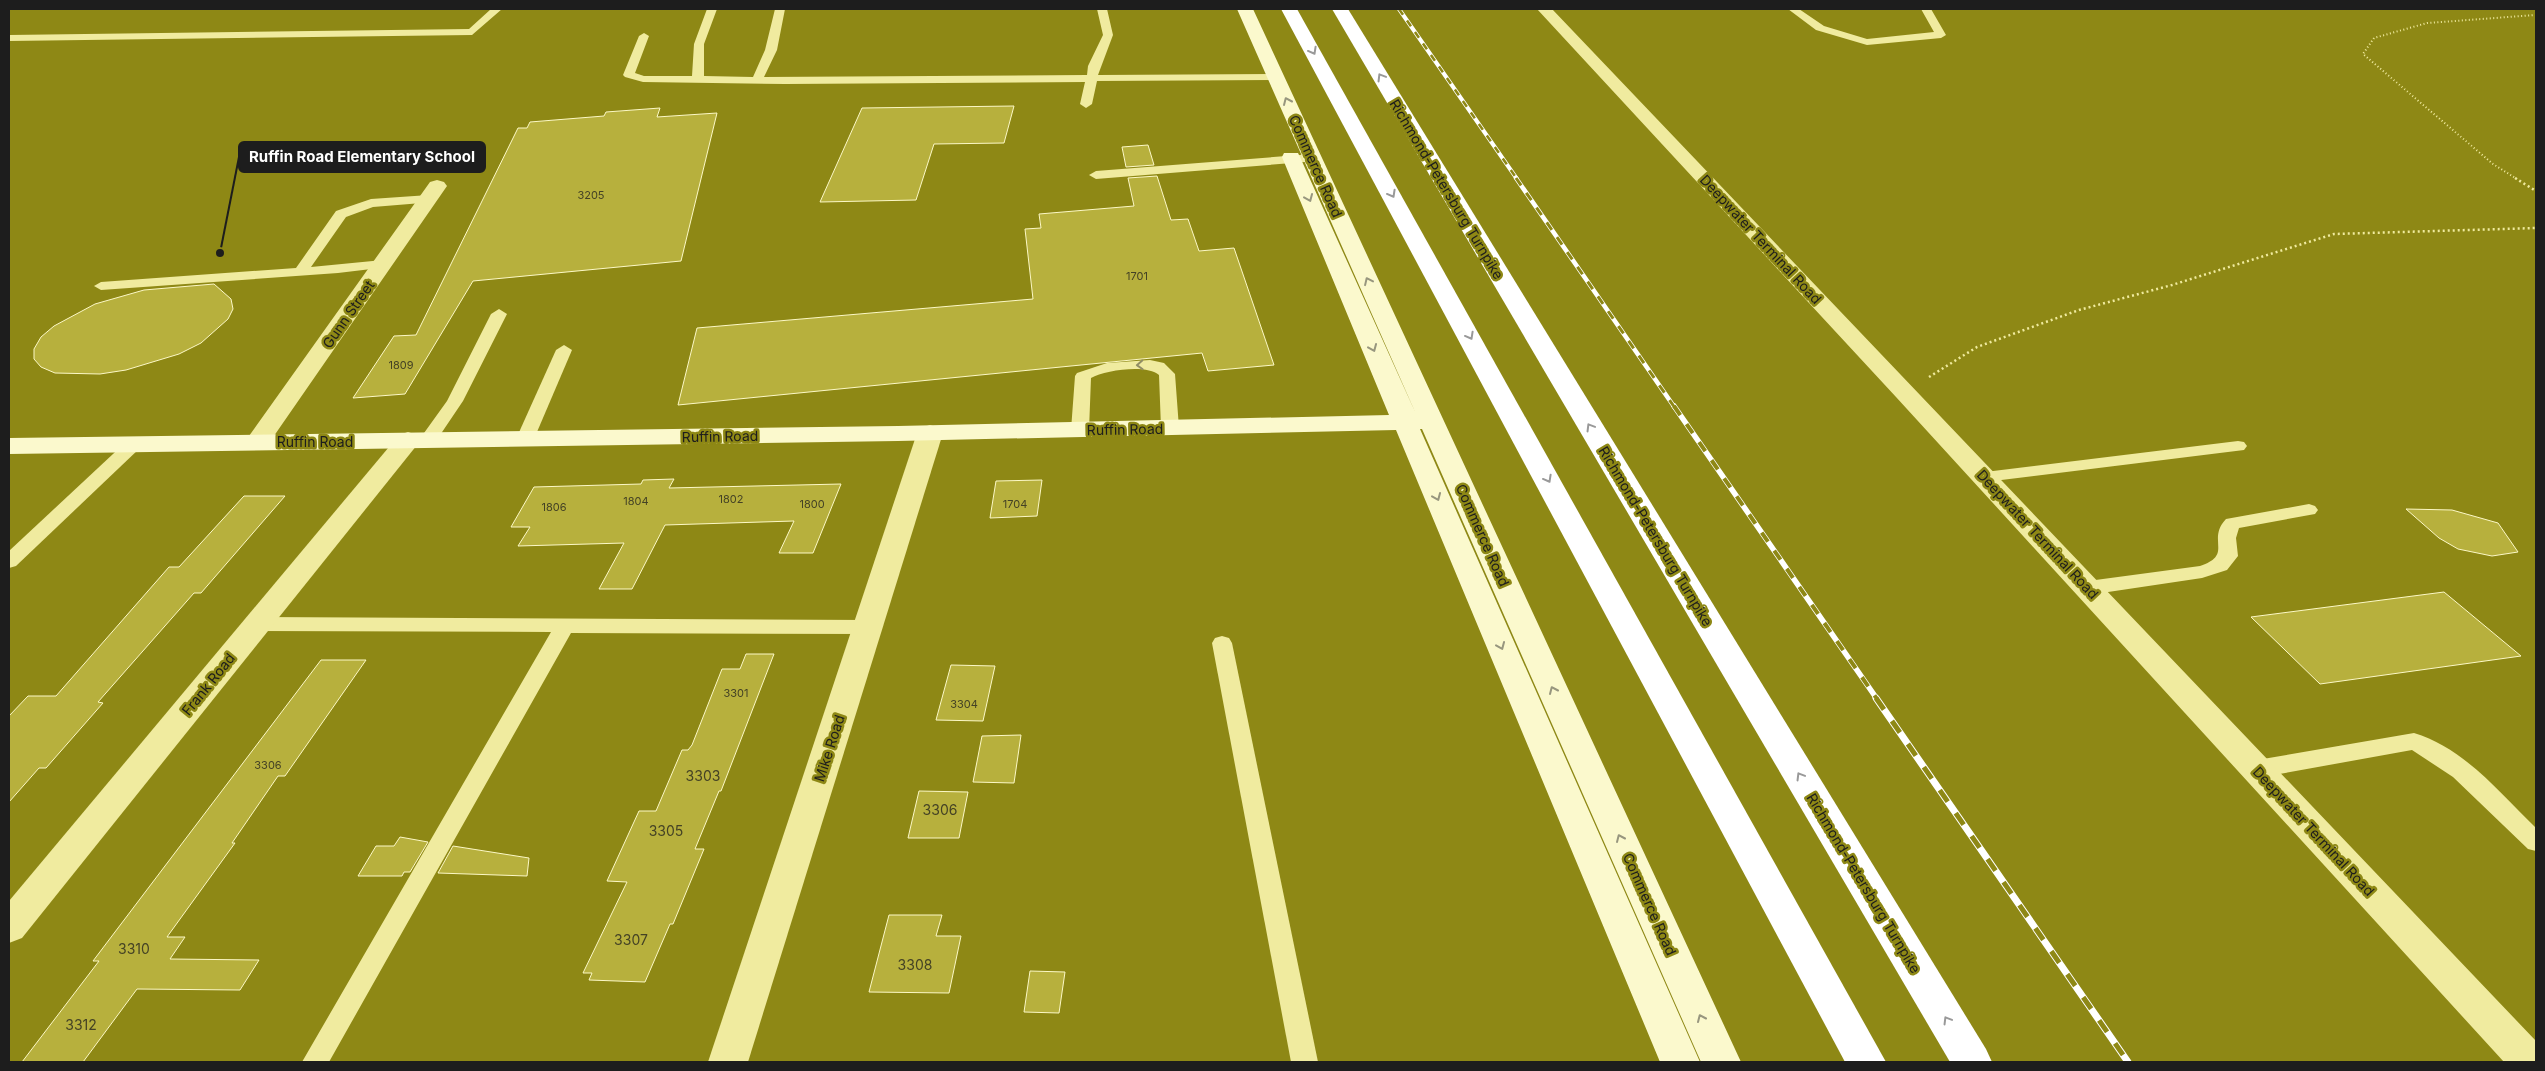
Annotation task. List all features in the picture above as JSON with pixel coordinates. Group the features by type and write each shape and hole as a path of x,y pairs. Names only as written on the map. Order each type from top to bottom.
{"highway":[{"path":"1289,9 1866,1062"},
{"name":"Richmond-Petersburg Turnpike","path":"1340,9 1972,1062"}],"main road":[{"name":"Commerce Road","path":"1228,9 1268,77"},
{"name":"Commerce Road","path":"1245,9 1268,77 1302,159 1418,422 1721,1062"},
{"name":"Commerce Road","path":"1418,422 1680,1062"},
{"name":"Ruffin Road","path":"9,446 930,433 1418,422"}],"street":[{"name":"Deepwater Terminal Road","path":"1544,9 2257,769 2529,1053"},
{"name":"Gunn Street","path":"258,441 433,192"},
{"name":"Mike Road","path":"728,1062 930,433"},
{"name":"Frank Road","path":"9,927 258,624 418,440"}],"lane":[{"path":"9,38 472,32 497,9"},
{"path":"698,80 699,44 712,9"},
{"path":"756,81 771,50 780,9"},
{"path":"1086,104 1094,66 1108,35 1102,9"},
{"path":"1793,9 1820,28 1867,42 1941,35 1926,9"},
{"path":"644,36 629,75 643,79 756,81 1268,77"},
{"path":"1096,175 1302,159"},
{"path":"300,272 341,214 370,203 433,192"},
{"path":"100,286 300,272 383,264"},
{"path":"418,440 455,401 499,314"},
{"path":"525,439 564,350"},
{"path":"1080,430 1083,376 1096,369 1146,364 1159,367 1167,374 1170,428"},
{"path":"9,562 134,444"},
{"path":"1985,477 2238,446"},
{"path":"2088,588 2202,572 2220,566 2228,556 2226,534 2228,527 2233,523 2309,510"},
{"path":"258,624 868,627"},
{"path":"315,1062 565,625"},
{"path":"1222,643 1305,1062"},
{"path":"2257,769 2414,741 2429,746 2446,758 2536,842"}],"path":[{"path":"2536,15 2427,23 2374,38 2363,54 2493,164 2536,191"},
{"path":"1905,392 1977,347 2079,310 2172,285 2334,234 2536,228"}],"building":[{"path":"1014,106 1004,143 934,144 916,200 820,202 862,108"},
{"path":"660,108 657,117 717,113 681,261 473,281 405,394 353,398 394,336 416,335 518,128 527,128 530,122 604,116 606,112"},
{"path":"1148,145 1154,165 1126,167 1122,147"},
{"path":"1157,176 1171,220 1188,219 1199,251 1234,248 1274,365 1208,371 1202,353 678,405 697,328 1033,299 1025,229 1041,228 1039,214 1134,206 1128,178"},
{"path":"214,284 231,299 233,309 228,319 201,343 179,354 126,370 100,374 55,373 41,367 34,359 34,349 41,337 54,326 95,304 144,290"},
{"path":"674,479 669,488 841,484 813,553 779,553 794,521 665,525 632,589 599,589 624,543 518,546 530,527 511,527 534,487 641,484 643,480"},
{"path":"1042,480 1037,516 990,518 996,481"},
{"path":"244,496 285,496 201,593 194,593 98,702 103,703 46,768 39,768 9,802 9,716 28,696 56,696 169,567 179,567"},
{"path":"2406,509 2452,510 2498,523 2518,552 2492,556 2458,549 2439,538"},
{"path":"2444,592 2521,656 2320,684 2251,617"},
{"path":"746,654 774,654 721,791 719,791 695,849 704,849 673,924 670,924 645,982 589,980 592,973 583,973 627,882 607,881 639,811 656,811 682,750 688,750 692,745 722,669 740,669"},
{"path":"321,660 366,660 285,776 278,776 232,843 235,843 167,937 185,937 170,959 259,960 240,990 137,989 83,1062 22,1062 99,961 93,961"},
{"path":"951,665 995,666 983,721 936,720"},
{"path":"1021,735 1014,783 973,782 982,736"},
{"path":"919,791 968,792 959,838 908,838"},
{"path":"400,837 428,842 410,872 404,872 402,876 358,876 376,846 394,846"},
{"path":"453,846 529,858 527,876 438,873"},
{"path":"889,915 942,915 936,936 961,936 949,993 869,992"},
{"path":"1030,971 1065,972 1059,1013 1024,1012"}],"railway":[{"path":"1399,9 1517,179"},
{"path":"1516,178 1675,408"},
{"path":"1674,406 1877,699"},
{"path":"1876,698 2128,1062"}],"place":[{"name":"Ruffin Road Elementary School","path":"220,253"}]}
